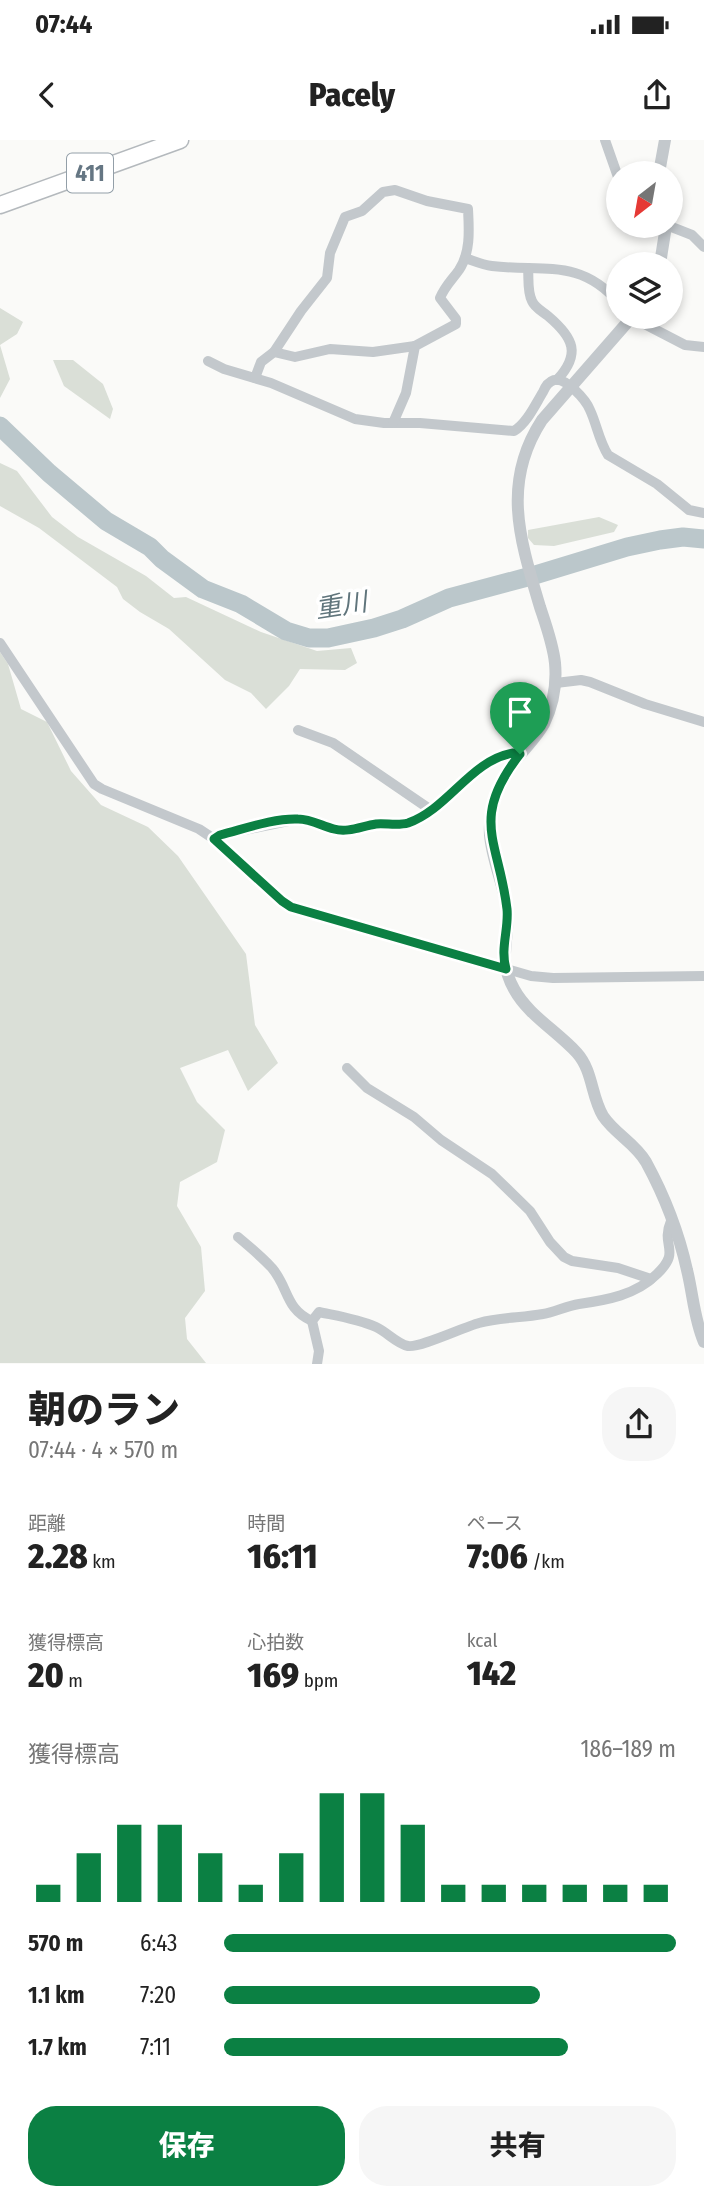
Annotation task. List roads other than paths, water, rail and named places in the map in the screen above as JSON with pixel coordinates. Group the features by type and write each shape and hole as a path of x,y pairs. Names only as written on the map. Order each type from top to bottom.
{"highway":[{"name":"411","path":"0,205 180,140"}],"street":[{"path":"605,140 612,161"},
{"path":"662,161 666,140"},
{"path":"255,378 261,362 274,352 327,278 330,253 345,217 362,211 383,192 395,190 427,201 468,209 468,250 458,271 445,285 440,298 456,319 456,324 415,346 373,352 330,349 295,357 274,352"},
{"path":"683,232 692,235 704,247"},
{"path":"465,258 489,266 573,271 597,281 606,290"},
{"path":"208,361 345,416 393,423 514,430 520,427 547,384 557,380 570,367 573,358 569,339 560,327 534,305 529,294 528,268"},
{"path":"620,329 542,420 523,456 517,493 518,518 524,554 551,641 556,683 544,724 499,786 490,836 507,906 504,960 513,988 523,1003 583,1061 602,1114 645,1160 681,1247 696,1318 704,1342"},
{"path":"654,329 685,345 704,347"},
{"path":"393,423 406,393 415,346"},
{"path":"557,380 570,386 589,407 608,455 657,484 689,510 704,513"},
{"path":"0,643 94,784 199,829 291,907 531,976 704,976"},
{"path":"556,683 581,680 590,682 669,712 704,722"},
{"path":"298,730 333,743 431,810"},
{"path":"214,839 220,835 289,819 307,820 336,830 376,824 406,824 431,810 501,755 520,754"},
{"path":"347,1068 367,1088 414,1117 441,1140 492,1174 530,1211 550,1242 564,1257 572,1261 618,1268 651,1279"},
{"path":"312,1321 319,1312 360,1321 383,1331 402,1344 417,1346 480,1323 554,1312 575,1304 619,1296 651,1279 671,1257 667,1232 671,1221"},
{"path":"239,1237 283,1282 288,1301 301,1316 312,1321"},
{"path":"312,1321 319,1351 317,1363"}],"waterway":[{"name":"重川","path":"0,426 49,473 106,521 150,547 203,589 241,604 286,631 309,638 328,638 374,628 449,598 627,547 683,537 704,539"}]}
